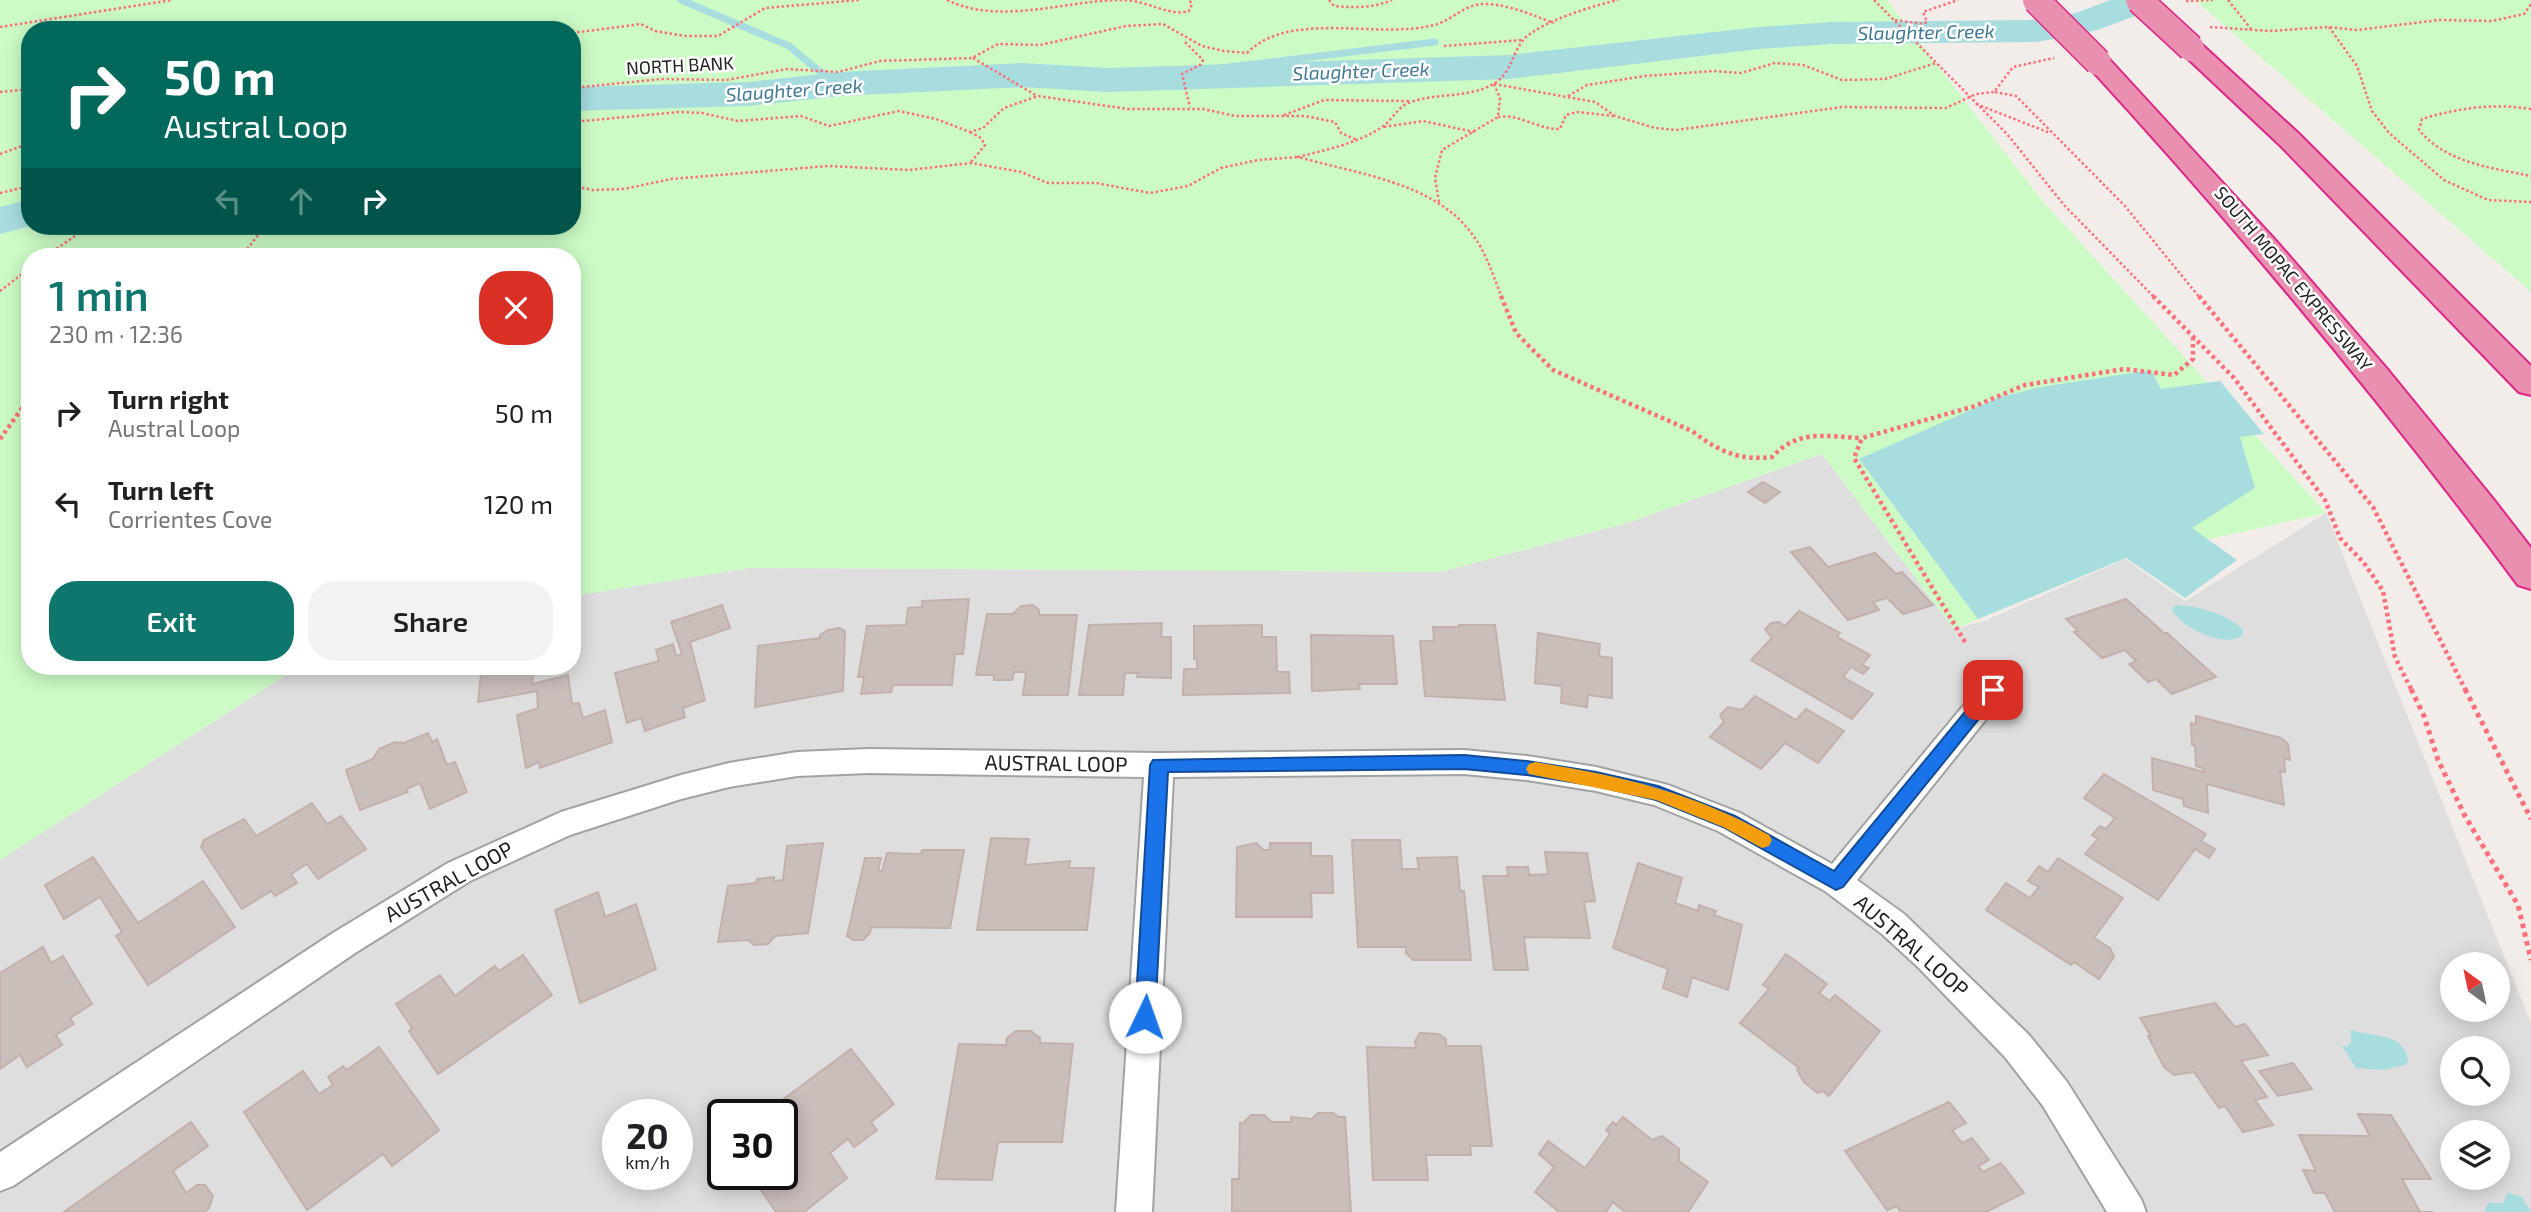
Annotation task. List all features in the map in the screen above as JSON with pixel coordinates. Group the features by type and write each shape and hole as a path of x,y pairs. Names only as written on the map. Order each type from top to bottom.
{"highway":[{"name":"SOUTH MOPAC EXPRESSWAY","path":"2036,0 2098,62 2257,234 2474,499 2531,575"},
{"path":"2139,0 2198,38 2310,159 2531,385"}],"street":[{"path":"1836,882 1993,690"},
{"name":"AUSTRAL LOOP","path":"0,1173 344,943 458,872 561,825 620,805 729,775 797,765 869,761 1159,765 1464,762 1596,779 1658,794 1729,822 1836,882 1893,924 2017,1046 2055,1094 2128,1212"},
{"path":"1134,1212 1159,765"}],"path":[{"path":"38,21 172,0"},
{"path":"581,32 641,24 655,31 685,36 718,36 765,8 859,0"},
{"path":"947,0 953,5 975,11 1079,6 1117,0 1149,3 1167,13 1180,14 1189,11 1192,4 1189,0"},
{"path":"1329,0 1334,6 1353,8 1383,5 1392,0"},
{"path":"1444,46 1522,40 1587,7 1618,0"},
{"path":"1874,0 2007,134 2064,205 2234,378 2325,500 2340,538 2364,563 2383,591 2395,657 2424,716 2438,760 2465,816 2518,905 2531,960"},
{"path":"1895,20 1927,22 1923,12 1958,0"},
{"path":"2228,0 2251,29"},
{"path":"1183,40 1235,54 1247,53 1257,43 1280,33 1327,29 1388,30 1435,25 1469,5 1487,4 1509,7 1555,23"},
{"path":"2198,38 2251,29 2329,27 2357,30 2439,20 2513,18 2524,14 2531,4"},
{"path":"1167,13 1163,24 1203,60 1200,65 1182,74 1190,107"},
{"path":"0,27 21,24"},
{"name":"NORTH BANK","path":"581,87 661,79 726,80 787,69 838,72 880,61 972,58 998,44 1040,45 1126,26 1163,24"},
{"path":"2329,27 2357,66 2372,111 2389,133 2444,180 2488,200 2531,202"},
{"path":"1280,116 1324,100 1382,99 1411,102 1457,97 1494,84 1504,77 1522,40"},
{"path":"972,58 990,64 1023,90 1038,96 1109,107 1150,110 1203,109"},
{"path":"1567,97 1587,85 1645,76 1713,71 1741,74 1775,64 1803,65 1842,80 1885,79 1936,63"},
{"path":"1494,84 1532,93 1595,102 1615,116"},
{"path":"1494,84 1500,98 1498,117"},
{"path":"0,92 21,90"},
{"path":"1994,92 2016,96 2125,206 2373,507 2531,819"},
{"path":"970,132 983,128 1004,108 1038,96"},
{"path":"1439,203 1435,178 1442,150 1498,117 1512,115 1536,129 1549,131 1560,130 1566,115 1577,113 1615,116 1655,128 1676,130 1842,107 1946,108 1968,97"},
{"path":"1383,128 1402,106 1411,102"},
{"path":"1975,104 2054,134"},
{"path":"2531,109 2494,105 2465,109 2422,119 2419,130 2423,137 2447,152 2531,176"},
{"path":"1178,110 1190,107 1235,116 1305,116 1335,122 1341,133 1357,140"},
{"path":"581,121 679,112 702,113 738,121 801,116 830,125 900,111 936,119 981,138 985,145 971,163"},
{"path":"581,188 624,189 671,179 828,166 909,170 971,163 1021,172 1048,183 1096,183 1150,193 1188,186 1221,168 1258,160 1298,157 1357,140 1383,128 1420,119 1444,124 1461,132 1475,132"},
{"path":"0,154 21,146"},
{"path":"1298,157 1391,183 1439,203 1469,229 1486,257 1516,333 1553,370 1692,431 1712,446 1735,457 1772,457 1785,443 1804,436 1862,438 1975,406 2025,385 2048,380 2124,369 2174,375 2193,359 2193,336"},
{"path":"0,193 21,188"},
{"path":"57,248 77,235"},
{"path":"0,291 21,275"},
{"path":"0,439 21,412"},
{"path":"1862,438 1854,458 1965,642"}],"shaded area":[{"path":"1822,454 1954,629 1984,621 2125,559 2185,601 2326,513 2502,952 2440,952 2440,1022 2510,1022 2510,971 2531,1023 2531,1212 0,1212 0,860 286,675 581,675 581,595 751,568 1440,572 1627,523"}],"green space":[{"path":"0,0 1887,0 2040,198 2326,513 2126,558 1954,629 1822,454 1627,523 1440,572 751,568 581,595 581,248 21,248 21,675 286,675 0,860"},
{"path":"2195,0 2531,0 2531,292 2226,27"}],"water":[{"path":"2151,370 2161,389 2220,381 2264,434 2240,437 2255,488 2192,528 2237,560 2185,598 2126,558 1978,619 1859,459 2000,397 2041,387"},
{"path":"2176,605 2221,615 2243,630 2242,636 2224,640 2204,634 2177,617 2172,610"},
{"path":"2351,1030 2394,1040 2406,1052 2408,1061 2405,1065 2383,1070 2356,1068 2342,1046 2348,1046 2351,1042"},
{"path":"2508,1193 2522,1197 2531,1212 2484,1212 2488,1203 2503,1203"}],"building":[{"path":"1763,482 1780,492 1765,503 1748,492"},
{"path":"1810,547 1828,567 1875,553 1896,574 1902,572 1933,605 1903,614 1887,598 1873,602 1879,610 1848,620 1791,552"},
{"path":"969,599 963,654 955,654 952,685 893,685 891,692 861,694 864,677 858,677 867,626 906,625 908,608 922,607 922,601"},
{"path":"2126,599 2216,677 2172,694 2156,679 2148,682 2129,664 2136,661 2125,650 2102,658 2074,632 2078,631 2066,619"},
{"path":"722,605 730,628 690,642 705,700 683,708 685,717 645,731 641,718 627,723 615,673 659,661 656,650 673,644 676,656 682,654 671,622"},
{"path":"1033,605 1039,610 1039,615 1077,615 1068,695 1023,695 1026,672 1014,672 1012,680 994,680 994,675 976,675 987,614 1013,614 1021,606"},
{"path":"1799,611 1840,633 1837,637 1870,655 1862,665 1869,668 1863,674 1851,667 1843,677 1873,694 1852,719 1751,660 1772,638 1765,629 1771,623 1779,622 1785,626"},
{"path":"1162,623 1161,637 1171,637 1171,678 1137,677 1138,673 1125,673 1123,695 1079,695 1089,625"},
{"path":"1262,625 1262,637 1276,637 1277,672 1289,672 1290,693 1183,695 1184,669 1197,669 1197,659 1194,659 1194,626"},
{"path":"1495,625 1505,700 1425,696 1420,641 1434,641 1433,627"},
{"path":"839,628 845,631 843,691 755,707 758,646 820,638 820,635 828,630"},
{"path":"1538,633 1600,644 1599,656 1612,658 1612,698 1588,695 1587,707 1561,703 1562,686 1535,683"},
{"path":"1311,635 1393,636 1397,684 1359,684 1360,689 1312,691"},
{"path":"481,675 533,675 532,684 568,675 572,704 579,703 583,718 605,710 612,742 540,768 539,762 526,768 517,715 538,708 537,691 478,702"},
{"path":"1755,696 1796,720 1806,709 1844,731 1818,763 1785,743 1761,769 1710,737 1724,722 1720,715 1728,707 1742,710"},
{"path":"2196,716 2281,738 2288,744 2290,760 2284,758 2285,772 2280,771 2284,805 2207,784 2208,813 2184,806 2183,799 2153,790 2152,758 2204,772 2203,768 2196,766 2195,746 2192,745 2191,723 2196,724"},
{"path":"428,733 432,742 437,739 447,765 455,762 467,792 430,809 420,783 406,789 408,792 360,810 346,770 373,759 379,749"},
{"path":"2104,774 2206,834 2201,841 2215,849 2209,858 2195,849 2158,900 2085,854 2098,839 2092,835 2100,826 2106,829 2115,818 2084,798"},
{"path":"312,803 327,824 341,816 366,849 318,879 307,864 291,874 297,883 275,896 271,891 242,909 201,847 204,840 244,819 256,836"},
{"path":"991,838 1029,839 1025,865 1070,861 1069,868 1094,868 1087,930 977,930"},
{"path":"1352,840 1400,840 1402,869 1419,869 1417,858 1457,857 1460,891 1464,891 1471,960 1413,960 1406,953 1406,947 1358,947"},
{"path":"823,843 808,933 775,936 768,944 754,945 748,940 718,942 728,886 756,883 757,879 774,877 774,881 783,880 787,846"},
{"path":"1256,843 1264,850 1270,850 1270,843 1311,843 1311,856 1332,856 1333,893 1311,893 1312,917 1236,917 1237,847"},
{"path":"922,850 964,850 950,928 871,927 870,933 863,940 853,940 847,936 865,858 881,858 878,871 882,871 887,853 921,854"},
{"path":"1545,852 1587,853 1595,901 1584,902 1590,938 1524,937 1528,970 1494,970 1483,876 1508,876 1507,867 1528,867 1529,875 1548,874"},
{"path":"93,857 138,923 203,881 235,927 148,985 116,936 122,932 100,897 64,919 45,885"},
{"path":"2058,858 2123,898 2094,938 2110,948 2114,957 2099,979 2074,962 2071,965 1986,910 2006,883 2030,898 2039,887 2028,881 2039,866 2048,872"},
{"path":"1638,863 1682,878 1675,903 1698,911 1699,905 1716,911 1714,915 1742,925 1728,990 1692,977 1687,997 1663,988 1668,969 1613,948"},
{"path":"598,892 605,917 636,904 656,969 580,1003 555,910"},
{"path":"43,947 51,963 63,956 92,1004 70,1018 74,1024 56,1035 62,1045 27,1067 20,1055 0,1069 0,973"},
{"path":"1786,954 1827,984 1819,993 1830,1001 1835,995 1880,1031 1829,1096 1823,1091 1818,1093 1804,1082 1797,1070 1799,1068 1740,1023 1769,989 1763,985"},
{"path":"523,955 552,995 438,1074 409,1031 412,1028 396,1004 440,975 455,996 495,966 499,971"},
{"path":"2215,1003 2235,1027 2245,1024 2268,1055 2241,1061 2267,1097 2255,1100 2273,1125 2243,1132 2225,1106 2219,1108 2194,1072 2174,1075 2164,1067 2140,1018"},
{"path":"1016,1031 1031,1031 1040,1038 1040,1043 1073,1044 1062,1142 998,1142 992,1180 936,1179 959,1044 1006,1045 1007,1038"},
{"path":"1420,1033 1438,1034 1446,1039 1446,1046 1481,1046 1492,1146 1470,1146 1471,1155 1426,1155 1428,1180 1373,1180 1367,1047 1416,1048 1415,1041"},
{"path":"379,1047 439,1130 392,1166 383,1154 307,1210 244,1112 303,1071 319,1094 333,1085 328,1077 343,1066 347,1070"},
{"path":"851,1049 894,1104 871,1122 877,1130 854,1147 848,1139 830,1153 847,1178 804,1212 776,1212 761,1190 798,1190 798,1099 784,1099"},
{"path":"2293,1063 2312,1089 2278,1096 2259,1071"},
{"path":"1949,1102 1966,1123 1952,1130 1962,1143 1972,1138 1989,1160 1978,1166 1983,1172 2001,1163 2024,1193 1986,1212 1901,1212 1897,1206 1887,1210 1845,1151"},
{"path":"1318,1113 1333,1113 1345,1117 1351,1212 1232,1212 1232,1179 1239,1179 1240,1123 1251,1115 1264,1115 1272,1122 1291,1122 1291,1117 1312,1119"},
{"path":"2358,1114 2391,1115 2431,1179 2402,1179 2420,1212 2335,1212 2325,1193 2314,1193 2303,1170 2316,1171 2299,1135 2370,1136"},
{"path":"1623,1117 1652,1140 1662,1136 1679,1149 1679,1161 1708,1182 1688,1212 1625,1212 1613,1202 1606,1212 1559,1212 1535,1192 1554,1167 1539,1154 1548,1141 1585,1168 1610,1134 1606,1130 1613,1122 1616,1125"},
{"path":"191,1122 208,1146 173,1171 186,1193 197,1185 205,1185 213,1196 209,1208 204,1212 64,1212"}],"waterway":[{"path":"681,0 789,46 819,71 841,84"},
{"name":"Slaughter Creek","path":"581,99 748,94 841,84 1021,75 1108,80 1509,67 1759,38 1832,33 2037,31 2085,22 2143,0"},
{"path":"1198,77 1204,70 1435,42"},
{"name":"Slaughter Creek","path":"0,221 21,215"}],"slow traffic":[{"path":"1535,769 1596,779 1658,794 1729,822 1762,840"}],"route":[{"path":"1145,1017 1159,765 1464,762 1596,779 1658,794 1729,822 1836,882 1993,690"}]}
